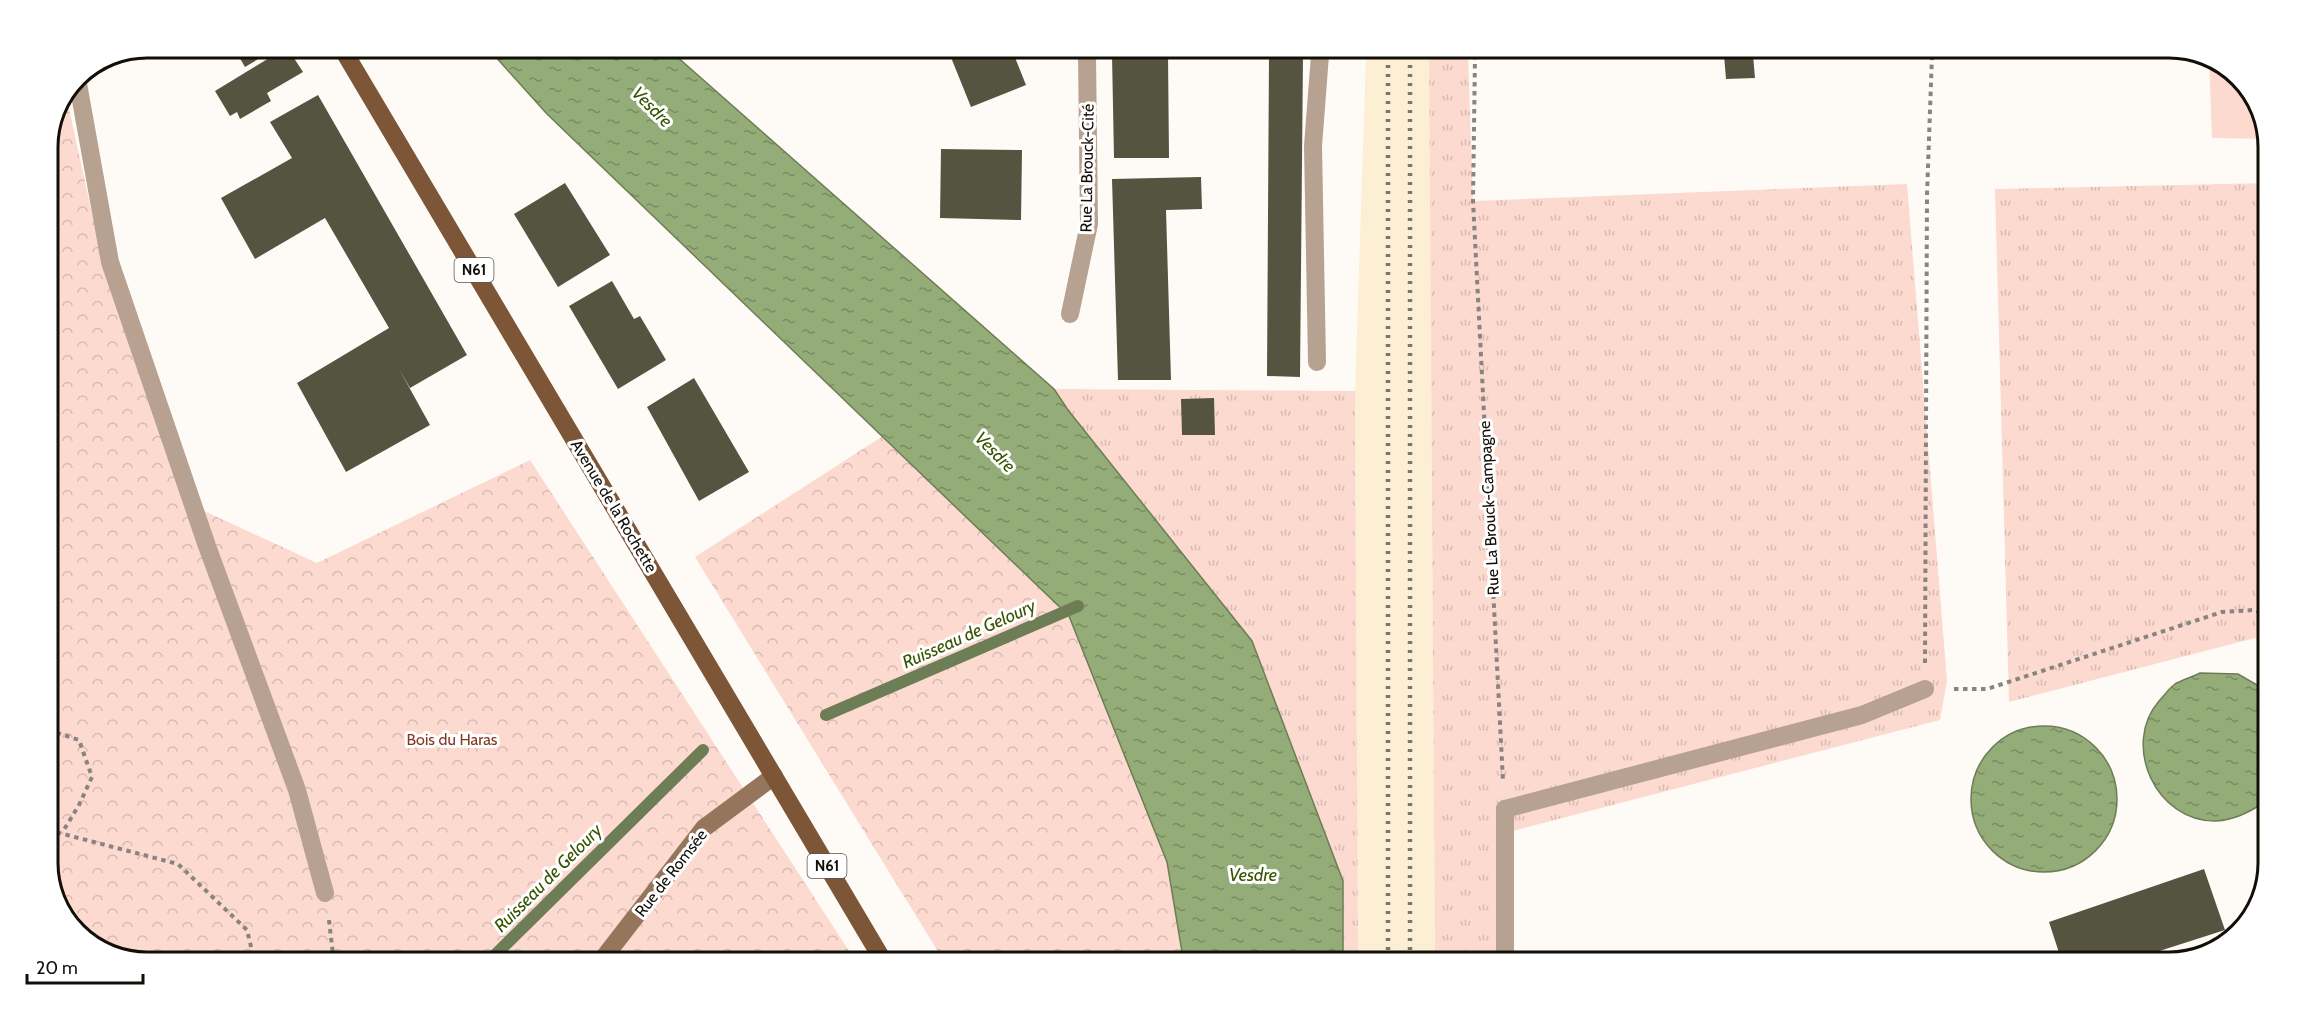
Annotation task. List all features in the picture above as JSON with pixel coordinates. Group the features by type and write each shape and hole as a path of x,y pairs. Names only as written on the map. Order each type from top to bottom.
{"main road":[{"name":"Avenue de la Rochette","path":"347,58 878,952"}],"street":[{"name":"Rue La Brouck-Cité","path":"1070,314 1089,224 1087,58"},
{"path":"1317,362 1313,146 1320,58"},
{"path":"79,92 110,262 207,546 297,790 325,893"},
{"path":"1505,952 1505,809 1863,715 1925,689"},
{"name":"Rue de Romsée","path":"608,952 704,828 774,776"}],"path":[{"name":"Rue La Brouck-Campagne","path":"1475,58 1473,201 1505,809"},
{"path":"1932,58 1927,207 1925,689 1987,689 2222,612 2258,612"},
{"path":"59,734 79,740 92,777 79,806 62,833"},
{"path":"59,832 178,864 248,930 252,952"}],"shaded area":[{"path":"1366,58 1429,58 1435,952 1358,952 1355,391"}],"green space":[{"path":"1429,58 1468,58 1473,201 1907,184 1947,681 1940,720 1505,833 1505,952 1435,952"},
{"path":"2209,68 2224,77 2247,103 2257,139 2212,138"},
{"name":"Bois du Haras","path":"69,108 99,245 202,510 317,563 530,460 850,952 148,952 114,945 93,933 77,917 68,902 60,880 59,868 59,142 60,130"},
{"path":"2258,183 2258,640 2255,638 2009,702 1995,189"},
{"path":"1054,389 1355,391 1358,952 1343,952 1343,881"},
{"path":"883,436 1070,616 1167,862 1182,952 938,952 695,557"}],"water":[{"name":"Vesdre","path":"497,58 678,58 1054,389 1068,410 1252,641 1343,881 1343,952 1182,952 1167,862 1069,616 547,114"},
{"path":"2200,673 2238,674 2258,686 2258,806 2240,816 2216,821 2195,818 2176,809 2162,795 2151,778 2145,759 2143,738 2148,719 2159,701 2175,684"},
{"path":"2044,726 2058,727 2072,732 2085,738 2096,747 2105,758 2111,771 2116,785 2116,813 2111,827 2105,840 2096,851 2085,860 2072,866 2058,871 2044,872 2030,871 2016,866 2003,860 1992,851 1983,840 1977,827 1972,813 1971,799 1972,785 1977,771 1983,758 1992,747 2003,738 2016,732 2030,727"}],"building":[{"path":"240,58 260,58 245,67"},
{"path":"269,58 294,58 303,72 267,93 271,101 240,119 237,112 230,116 215,91"},
{"path":"951,58 1015,58 1026,85 971,107"},
{"path":"1112,58 1168,58 1169,158 1114,158"},
{"path":"1269,58 1303,58 1300,377 1267,376"},
{"path":"1724,58 1753,58 1755,78 1726,79"},
{"path":"318,95 467,355 410,388 399,369 430,425 346,472 297,383 389,328 325,218 255,259 221,198 292,158 270,122"},
{"path":"941,149 1022,150 1021,220 940,218"},
{"path":"1201,177 1202,209 1166,210 1171,380 1118,380 1112,179"},
{"path":"565,183 610,255 558,287 514,214"},
{"path":"612,281 634,319 640,316 666,360 618,389 569,306"},
{"path":"694,378 749,472 699,501 647,407"},
{"path":"1214,398 1215,435 1182,435 1181,399"},
{"path":"2204,869 2225,930 2156,952 2059,952 2049,922"}],"waterway":[{"name":"Ruisseau de Geloury","path":"826,715 1078,606"},
{"name":"Ruisseau de Geloury","path":"498,952 703,750"}],"railway":[{"path":"1388,58 1388,952"},
{"path":"1410,58 1410,952"}]}
